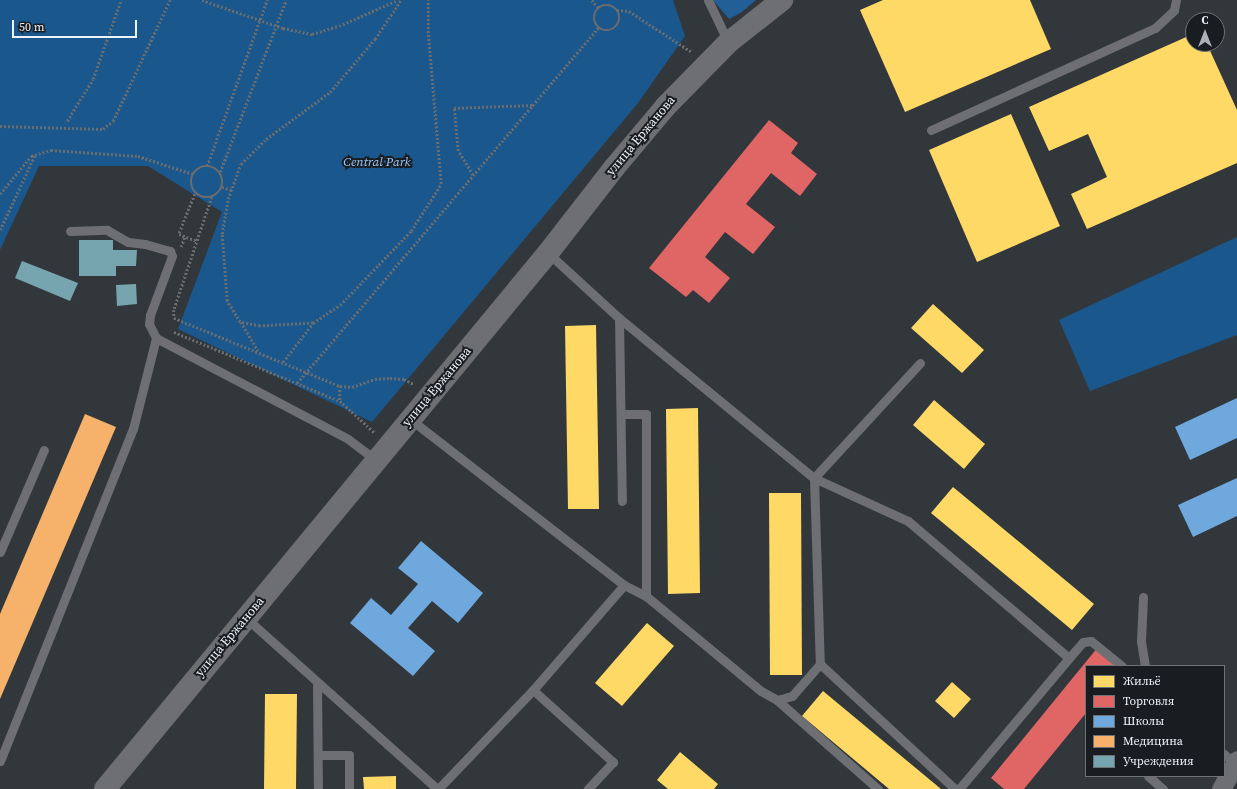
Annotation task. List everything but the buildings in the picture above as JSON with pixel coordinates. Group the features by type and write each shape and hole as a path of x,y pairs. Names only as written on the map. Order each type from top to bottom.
{"street":[{"name":"улица Ержанова","path":"105,789 548,253 614,168 666,106 729,42 782,0"},
{"path":"1221,789 1232,759"}],"lane":[{"path":"708,0 729,42"},
{"path":"930,130 1155,28 1174,10 1176,0"},
{"path":"70,231 107,230 128,242 146,244 170,252 172,256 150,315 149,324 156,338 348,439 382,453"},
{"path":"548,253 619,318 814,478 908,522 1069,658"},
{"path":"619,318 622,502"},
{"path":"0,761 133,429 156,338"},
{"path":"777,700 792,696 820,664 814,478 920,363"},
{"path":"621,414 646,414 646,596"},
{"path":"410,419 624,585 646,596 761,691 777,700 878,789"},
{"path":"0,552 44,450"},
{"path":"246,618 317,683 438,789 533,690 624,585"},
{"path":"1143,597 1141,641 1145,665"},
{"path":"959,789 1083,642 1091,641 1121,665"},
{"path":"820,664 955,789"},
{"path":"317,683 318,789"},
{"path":"533,690 613,762 588,789"},
{"path":"318,755 349,755 349,789"},
{"path":"1149,777 1163,789"}],"path":[{"path":"67,121 92,79 121,0"},
{"path":"0,126 104,129 113,121 170,0"},
{"path":"202,0 276,25 312,34 339,26 398,0"},
{"path":"207,166 266,0"},
{"path":"222,187 220,172 286,0"},
{"path":"258,351 227,301 222,234 232,190 242,164 266,139 330,92 375,39 402,0"},
{"path":"283,362 313,323 340,305 411,231 441,184 428,33 428,0"},
{"path":"592,0 599,8"},
{"path":"599,28 594,16 599,8 610,5 617,10 628,11 694,53"},
{"path":"599,28 612,30 617,26 620,20 617,10"},
{"path":"297,383 599,28"},
{"path":"474,175 458,151 454,108 533,105"},
{"path":"0,194 28,159 51,150 138,156 193,174"},
{"path":"0,230 35,155"},
{"path":"212,197 202,198 195,194 191,187 193,174 197,169 207,166 220,172"},
{"path":"222,187 232,190"},
{"path":"222,187 212,197 174,310 174,318 258,351 340,386 352,387 375,379 390,378 415,384"},
{"path":"195,194 179,234 197,242"},
{"path":"180,250 185,236"},
{"path":"240,322 260,326 313,323"},
{"path":"170,330 340,401 382,453"},
{"path":"340,386 340,401"}],"green space":[{"name":"Central Park","path":"0,0 673,0 685,36 638,103 372,422 178,329 222,212 148,166 39,166 0,250"},
{"path":"1237,237 1237,335 1090,391 1059,320"}],"shaded area":[{"path":"713,0 756,0 742,12 729,19"}]}
